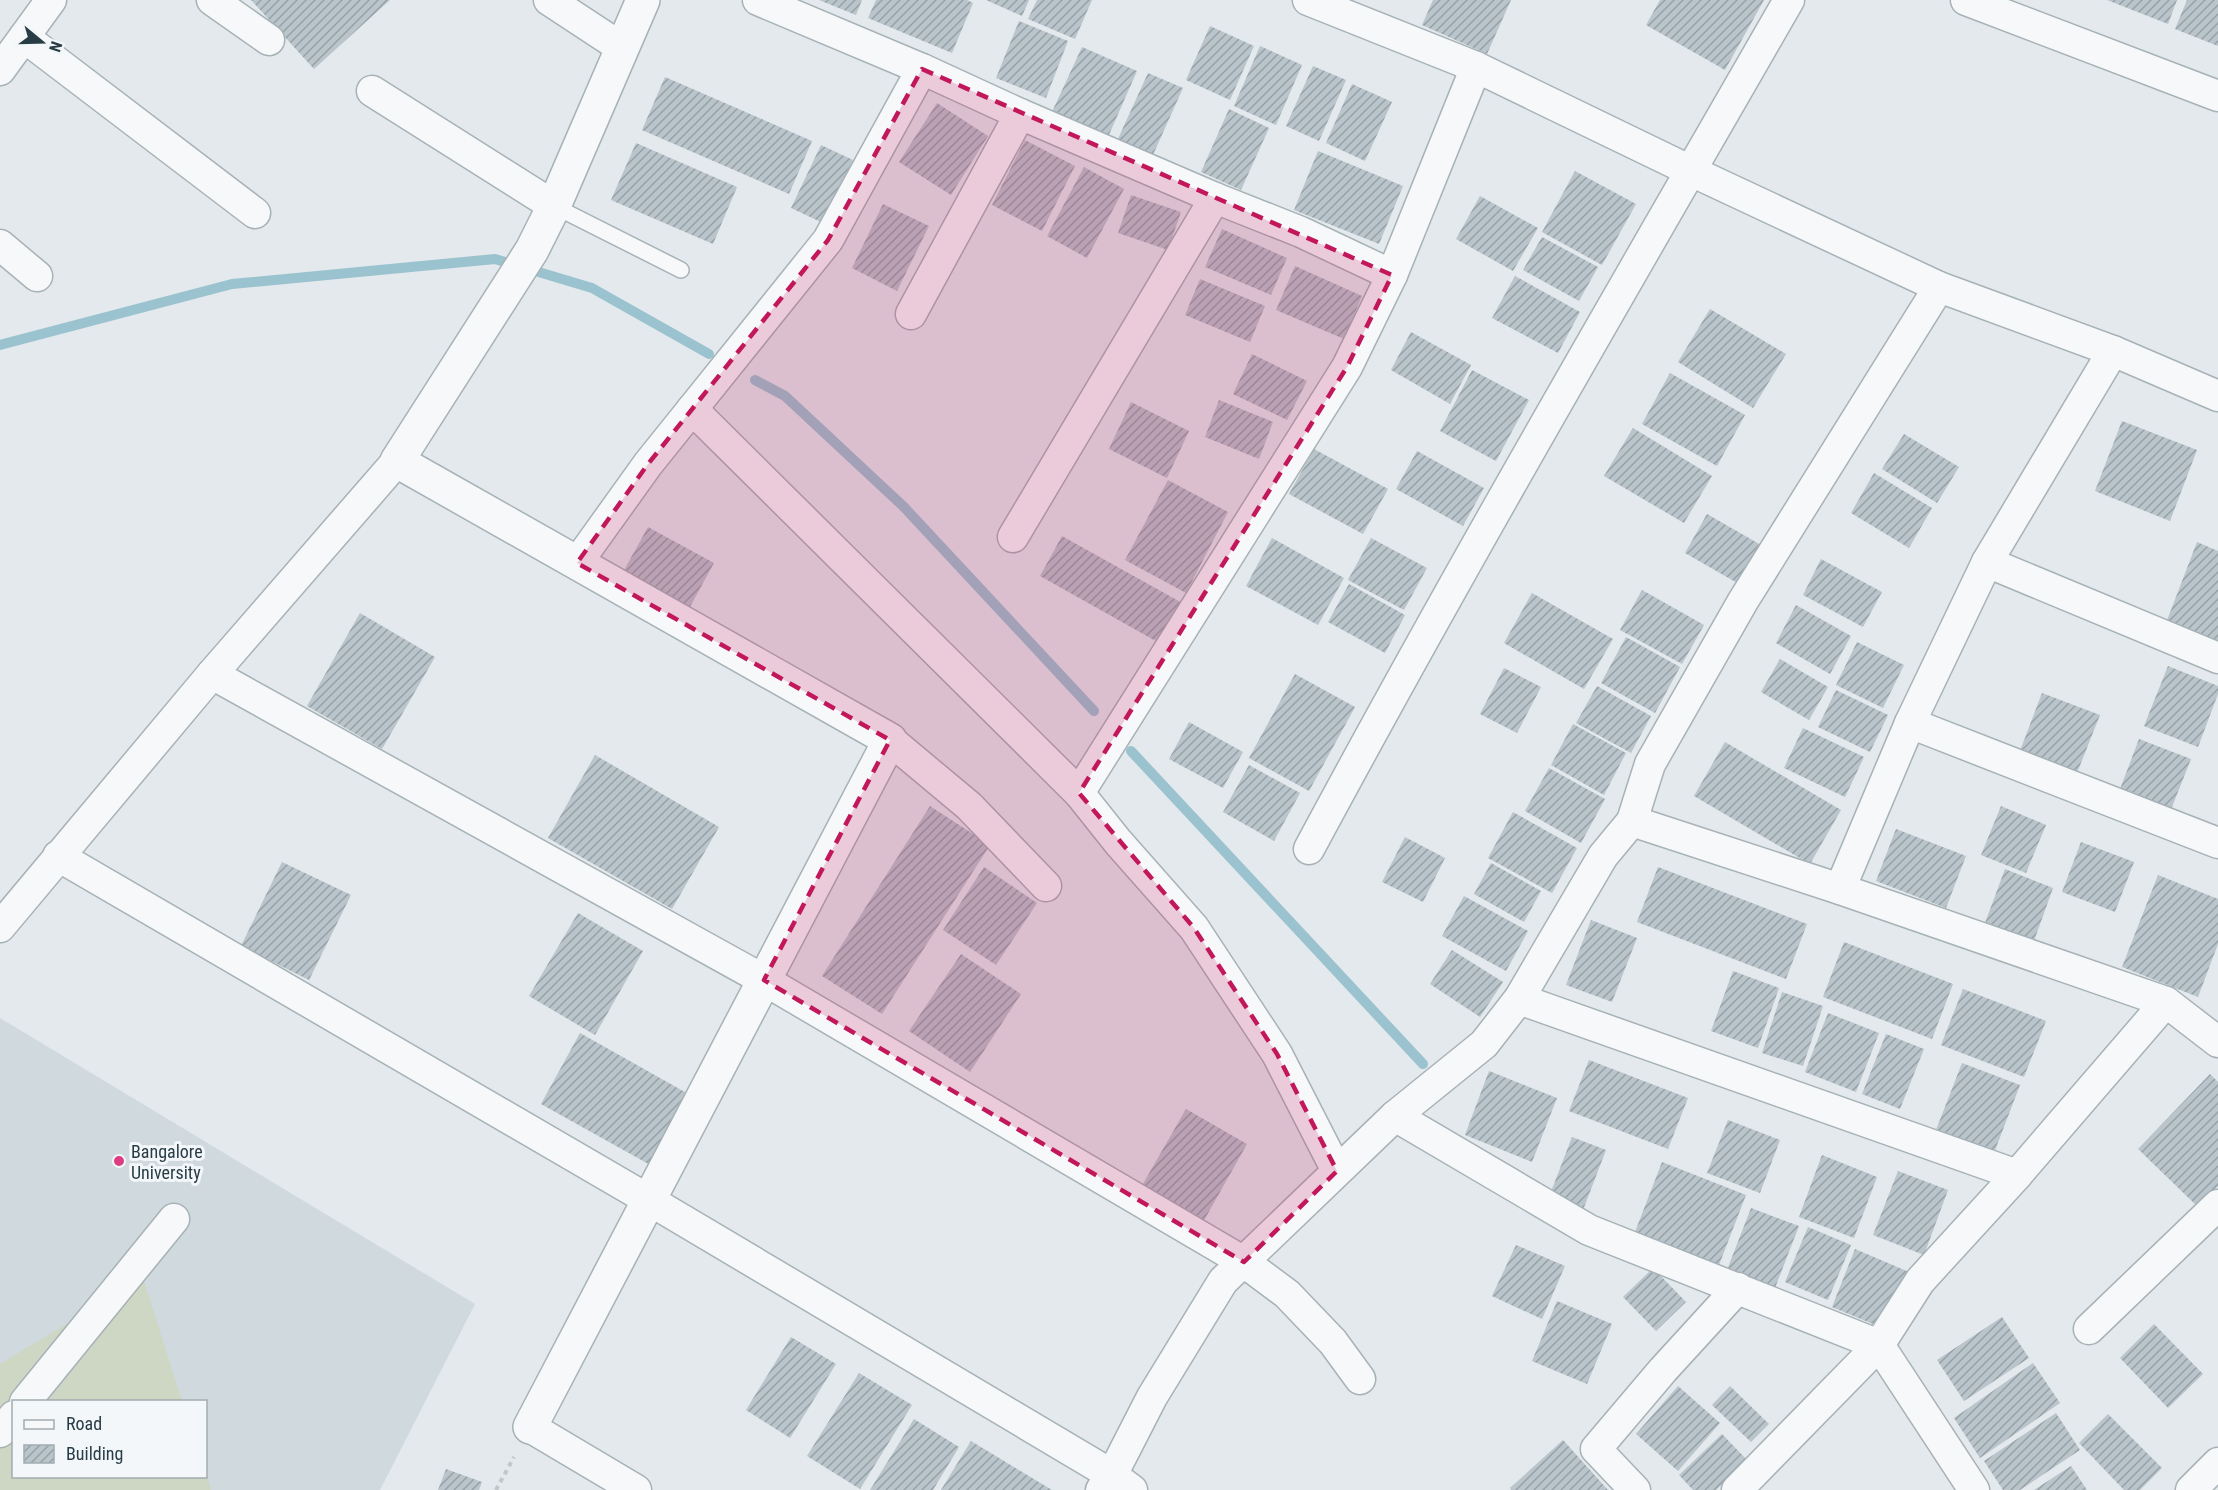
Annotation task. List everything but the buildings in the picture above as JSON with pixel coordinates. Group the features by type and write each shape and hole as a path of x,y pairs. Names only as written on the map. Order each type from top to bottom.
{"street":[{"path":"0,70 51,0"},
{"path":"212,0 269,40"},
{"path":"549,0 622,48"},
{"path":"0,927 212,674 397,461 532,250 554,206 643,0"},
{"path":"758,0 922,69 1215,198 1301,232 1392,275"},
{"path":"1308,0 1476,67 1938,287 2113,351 2218,396"},
{"path":"1309,849 1395,689 1616,298 1789,0"},
{"path":"1966,0 2218,96"},
{"path":"24,37 255,213"},
{"path":"1078,792 1347,367 1392,275 1476,67"},
{"path":"577,563 648,464 828,240 922,69"},
{"path":"372,92 554,206"},
{"path":"911,314 1020,114"},
{"path":"1013,537 1215,198"},
{"path":"0,244 37,276"},
{"path":"58,856 649,1200 1115,1485 1152,1397 1223,1281 1395,1116 1484,1044 1519,999 1603,856 1632,821 1650,764 1737,611 1938,287"},
{"path":"1840,889 1910,723 1987,562 2113,351"},
{"path":"692,410 1078,792 1118,842 1194,928 1277,1054 1337,1172"},
{"path":"397,461 890,740 969,806 1046,886"},
{"path":"1987,562 2218,658"},
{"path":"212,674 764,980 1244,1262 1287,1294 1334,1342 1360,1379"},
{"path":"1910,723 2218,843"},
{"path":"636,1490 530,1427 890,740"},
{"path":"1632,821 1840,889 2166,1002 2214,1028"},
{"path":"1519,999 2017,1175"},
{"path":"1737,1490 1879,1345 1920,1281 2017,1175 2166,1002"},
{"path":"1395,1116 1589,1230 1879,1345 1974,1490"},
{"path":"2089,1329 2218,1205"},
{"path":"26,1400 174,1219"},
{"path":"1635,1490 1596,1449 1663,1370 1738,1288"},
{"path":"0,1432 12,1418"},
{"path":"2191,1490 2218,1463"}],"lane":[{"path":"554,206 681,270"}],"highlighted area":[{"path":"922,69 1392,275 1347,367 1079,793 1194,928 1277,1054 1337,1171 1244,1262 764,980 890,740 577,563 648,464 828,240"}],"shaded area":[{"name":"Bangalore University","path":"0,1018 475,1304 380,1490 0,1490"}],"green space":[{"path":"143,1278 182,1400 12,1400 12,1478 207,1476 211,1490 0,1490 0,1364"}],"waterway":[{"path":"0,345 232,284 495,259 592,288 709,354"},
{"path":"755,380 785,396 904,507 1094,711"},
{"path":"1131,751 1423,1064"}],"place":[{"name":"Bangalore University","path":"119,1161"}]}
